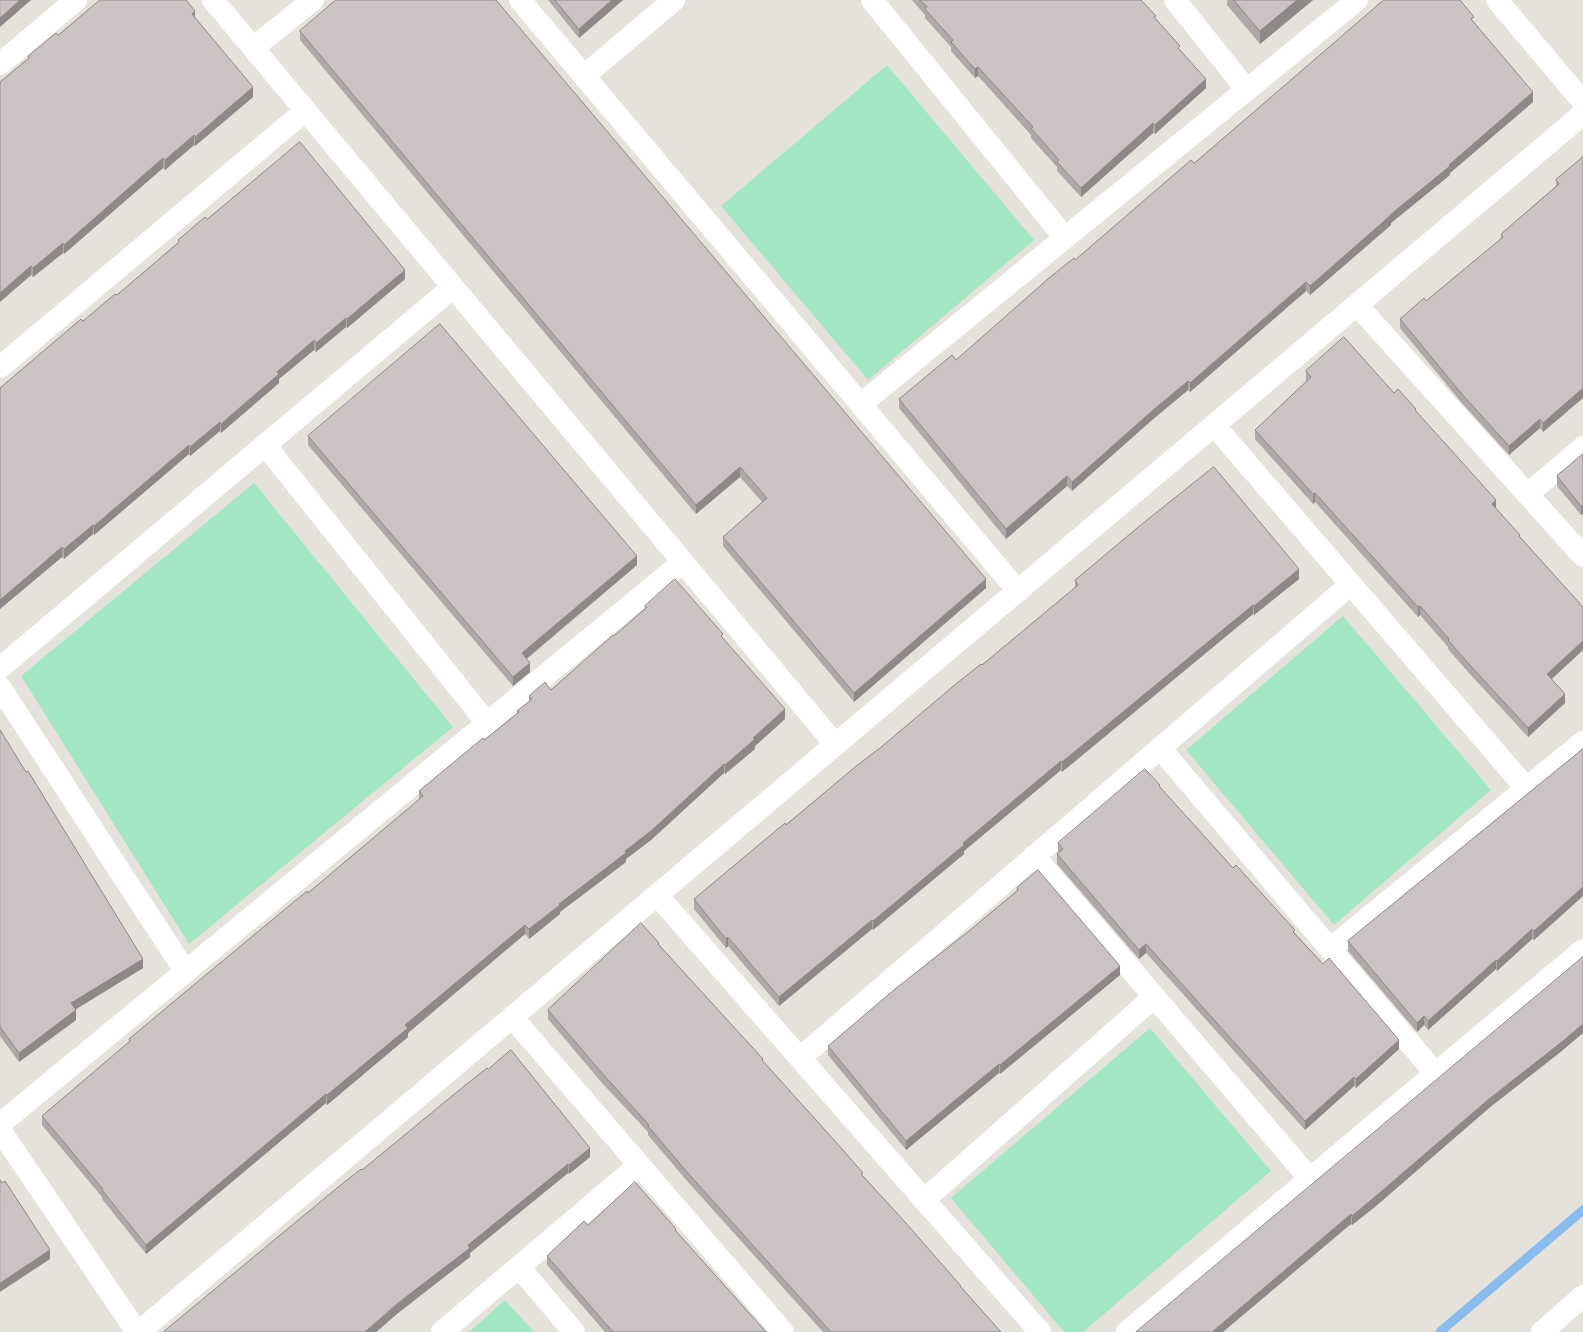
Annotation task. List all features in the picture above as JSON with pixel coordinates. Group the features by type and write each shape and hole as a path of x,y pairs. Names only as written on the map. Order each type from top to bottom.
{"street":[{"path":"0,64 76,0"},
{"path":"213,0 835,744"},
{"path":"253,48 312,0"},
{"path":"520,0 1018,591"},
{"path":"584,76 674,0"},
{"path":"872,0 1065,238"},
{"path":"1175,0 1247,90"},
{"path":"861,404 1358,0"},
{"path":"1498,0 1583,102"},
{"path":"0,367 305,111"},
{"path":"0,1130 138,1332 1583,114"},
{"path":"0,668 453,287"},
{"path":"1357,305 1583,556"},
{"path":"1214,425 1526,788"},
{"path":"265,445 487,724"},
{"path":"1528,494 1583,447"},
{"path":"0,1124 683,562"},
{"path":"800,1058 1351,584"},
{"path":"0,687 186,972"},
{"path":"1330,949 1583,742"},
{"path":"1160,748 1436,1074"},
{"path":"1034,856 1310,1179"},
{"path":"658,895 1040,1332"},
{"path":"1128,1332 1583,950"},
{"path":"924,1200 1154,997"},
{"path":"512,1017 783,1332"},
{"path":"442,1332 639,1165"},
{"path":"519,1267 574,1332"},
{"path":"1542,1332 1583,1296"}],"green space":[{"path":"887,65 1034,240 868,380 721,206"},
{"path":"254,483 453,727 189,944 21,676"},
{"path":"1343,616 1491,790 1334,925 1186,750"},
{"path":"1150,1028 1271,1171 1083,1332 1064,1332 951,1198"},
{"path":"505,1300 534,1332 469,1332"}],"building":[{"path":"0,0 20,0 0,18"},
{"path":"100,0 186,0 195,11 192,14 253,87 195,137 194,135 165,160 163,158 64,245 63,243 33,268 31,266 0,293 0,82 56,33 58,35"},
{"path":"336,0 496,0 986,579 854,693 723,537 767,498 740,467 696,505 300,31"},
{"path":"555,0 612,0 579,29"},
{"path":"920,0 1141,0 1180,46 1178,48 1206,79 1155,125 1153,123 1081,188 1057,162 1059,160 1031,128 1033,127 978,67 975,69 951,42 953,40 925,9 927,7"},
{"path":"1234,0 1297,0 1260,31"},
{"path":"1384,0 1460,0 1474,17 1471,19 1533,92 1449,165 1450,166 1390,215 1310,286 1306,282 1190,383 1188,381 1152,411 1072,482 1067,476 1006,529 899,399 952,355 956,360 1049,278 1074,258 1075,260 1191,160 1194,163"},
{"path":"300,142 405,270 316,343 314,340 277,372 279,374 221,424 220,422 190,447 189,445 94,526 93,525 64,549 62,547 0,600 0,388 81,319 83,321 115,294 117,295 179,242 178,240 205,217 207,219"},
{"path":"1583,157 1583,388 1543,423 1540,419 1509,446 1461,393 1400,319 1424,298 1426,301 1503,237 1501,234 1559,184 1556,180"},
{"path":"440,324 637,556 522,653 530,663 513,677 308,436"},
{"path":"1344,337 1394,393 1398,389 1416,409 1415,410 1496,500 1492,504 1583,607 1583,641 1547,674 1565,694 1528,728 1468,663 1420,606 1418,607 1315,493 1313,494 1255,430 1311,377 1306,371"},
{"path":"1583,454 1583,505 1581,506 1557,476"},
{"path":"1214,467 1299,569 1062,762 1061,761 963,843 964,845 779,997 728,937 726,939 694,899 785,823 786,825 880,748 957,683 981,664 982,665 1078,585 1075,580"},
{"path":"675,579 723,634 721,636 785,709 753,738 755,739 725,765 724,764 651,831 625,851 626,853 529,929 525,925 405,1025 408,1028 327,1095 326,1094 146,1245 102,1190 103,1189 42,1116 130,1041 129,1039 307,891 308,893 423,796 419,791 483,738 484,740 519,712 517,711 532,699 529,696 545,682 551,690 647,607 645,606"},
{"path":"0,730 26,772 28,771 143,959 71,1003 76,1010 19,1053 0,1027"},
{"path":"1583,749 1583,887 1534,931 1532,929 1497,961 1496,960 1428,1021 1424,1016 1417,1023 1348,941"},
{"path":"1145,769 1233,868 1236,865 1295,930 1293,932 1323,964 1329,958 1399,1040 1356,1079 1354,1077 1305,1121 1146,944 1139,950 1057,854 1063,849 1058,843"},
{"path":"1038,870 1120,966 906,1141 828,1046 895,989 969,931 1018,890 1017,888"},
{"path":"641,923 659,943 658,944 763,1059 762,1060 863,1173 861,1174 1001,1332 831,1332 687,1172 648,1126 649,1125 548,1010"},
{"path":"1583,957 1583,1024 1563,1041 1489,1099 1376,1196 1352,1216 1351,1214 1212,1332 1136,1332"},
{"path":"511,1050 590,1148 468,1245 470,1248 398,1303 365,1332 163,1332 337,1188 361,1169 362,1170 463,1087"},
{"path":"0,1180 2,1183 5,1181 50,1250 0,1283"},
{"path":"635,1182 676,1229 675,1230 766,1332 613,1332 547,1256 584,1221 588,1225"}],"waterway":[{"path":"1440,1332 1583,1210"}]}
